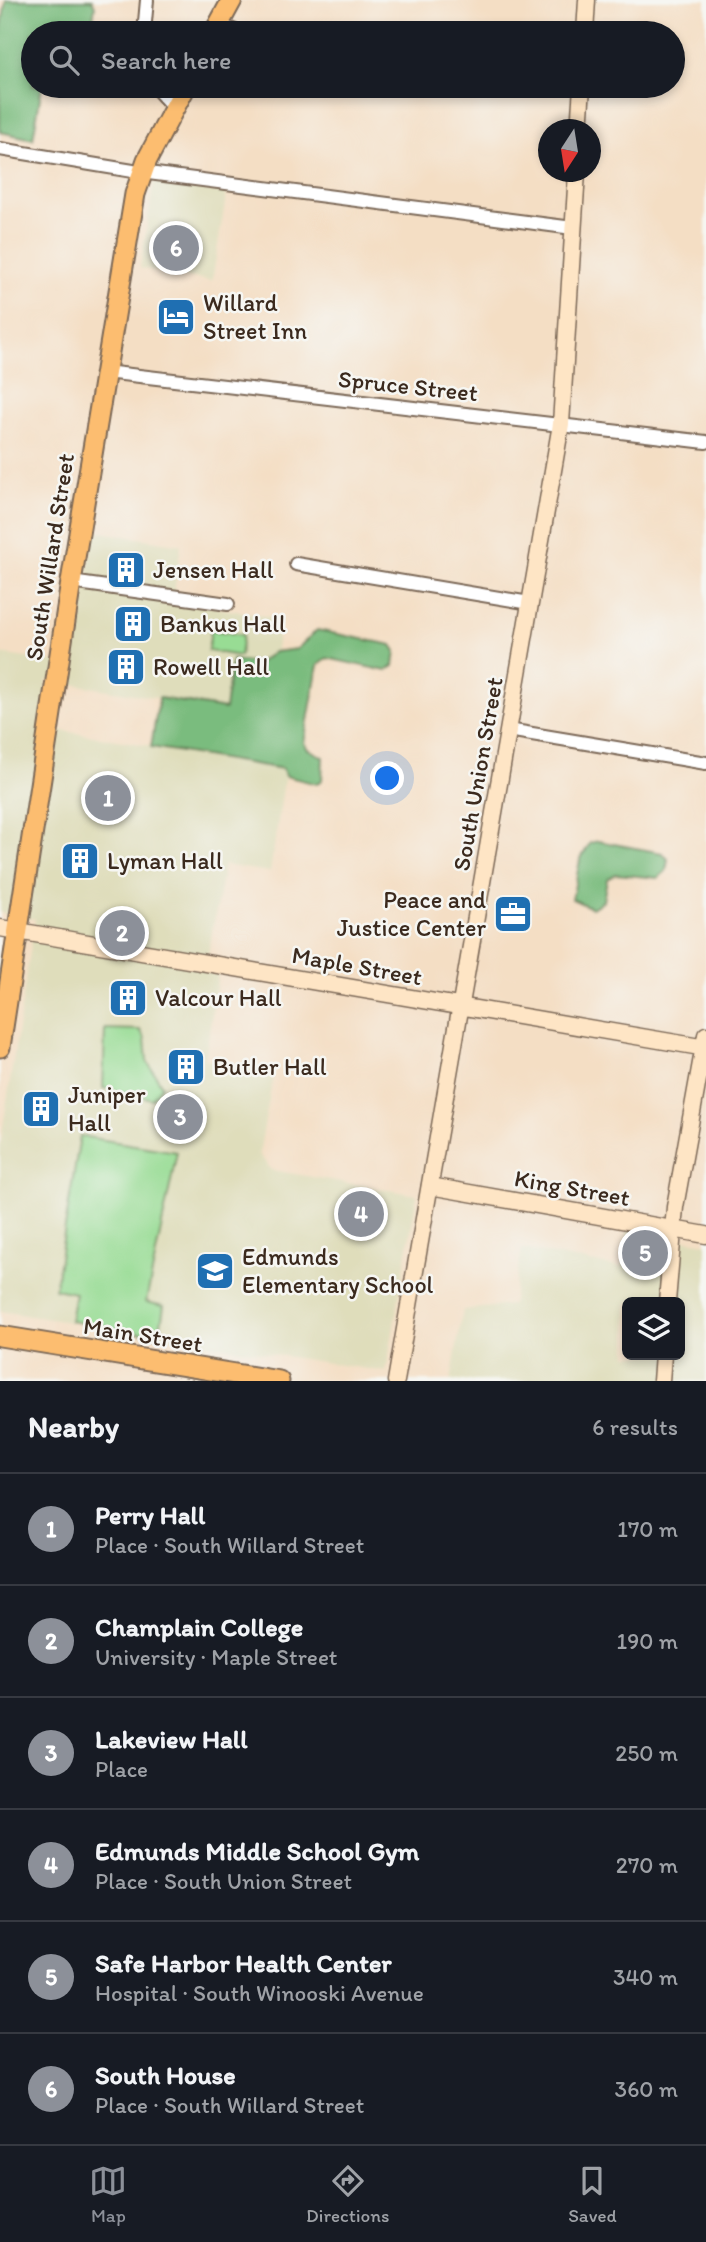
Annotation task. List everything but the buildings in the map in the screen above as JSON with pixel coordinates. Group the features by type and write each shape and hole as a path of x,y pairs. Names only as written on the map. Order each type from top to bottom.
{"main road":[{"path":"220,21 232,0"},
{"path":"586,21 587,0"},
{"name":"South Willard Street","path":"0,1047 9,930 71,582 135,194 142,172 179,98"},
{"path":"580,119 581,98"},
{"name":"South Union Street","path":"396,1381 561,424 575,182"},
{"name":"Maple Street","path":"9,930 460,1006 705,1043"},
{"path":"667,1297 672,1229 705,1043"},
{"name":"King Street","path":"430,1186 706,1235"},
{"name":"Main Street","path":"0,1336 279,1381"},
{"path":"661,1381 663,1360"}],"street":[{"path":"145,21 147,0"},
{"path":"165,98 174,107"},
{"path":"0,149 142,172 573,228"},
{"name":"Spruce Street","path":"105,372 706,442"},
{"path":"296,564 530,603"},
{"path":"71,582 228,604"},
{"path":"508,730 706,763"}],"shaded area":[{"path":"154,181 227,191 212,281 140,268"},
{"path":"94,531 181,545 173,600 281,619 273,667 225,709 47,680 40,727 286,769 270,872 224,865 205,972 218,975 205,1059 274,1072 259,1154 271,1170 417,1195 386,1372 0,1311 0,1147 35,919 0,913 0,654 73,665"},
{"path":"628,1230 706,1243 706,1381 451,1381 463,1310 512,1305 522,1249 622,1268"}],"green space":[{"path":"6,0 92,0 95,6 93,21 21,21 21,98 40,98 33,139 0,132 0,38"},
{"path":"211,630 243,635 240,656 208,651"},
{"path":"317,630 392,645 396,651 394,666 386,671 327,658 318,665 304,743 308,749 323,757 322,780 317,784 285,776 283,769 151,747 159,698 225,709 232,660 258,663 274,652 297,649"},
{"path":"598,841 662,853 668,859 666,871 658,878 616,874 607,879 603,901 592,908 572,899 580,860 590,843"},
{"path":"105,1029 140,1030 145,1038 147,1061 162,1086 152,1099 103,1088"},
{"path":"80,1136 177,1152 146,1302 164,1306 159,1336 70,1321 75,1293 55,1289"}],"place":[{"name":"South House","path":"176,248"},
{"name":"Willard Street Inn","path":"176,317"},
{"name":"Jensen Hall","path":"126,570"},
{"name":"Bankus Hall","path":"133,624"},
{"name":"Rowell Hall","path":"126,667"},
{"name":"Perry Hall","path":"108,798"},
{"name":"Lyman Hall","path":"80,861"},
{"name":"Peace and Justice Center","path":"513,914"},
{"name":"Champlain College","path":"122,933"},
{"name":"Valcour Hall","path":"128,998"},
{"name":"Butler Hall","path":"186,1067"},
{"name":"Juniper Hall","path":"41,1109"},
{"name":"Lakeview Hall","path":"180,1117"},
{"name":"Edmunds Middle School Gym","path":"361,1214"},
{"name":"Safe Harbor Health Center","path":"645,1253"},
{"name":"Edmunds Elementary School","path":"215,1271"}]}
